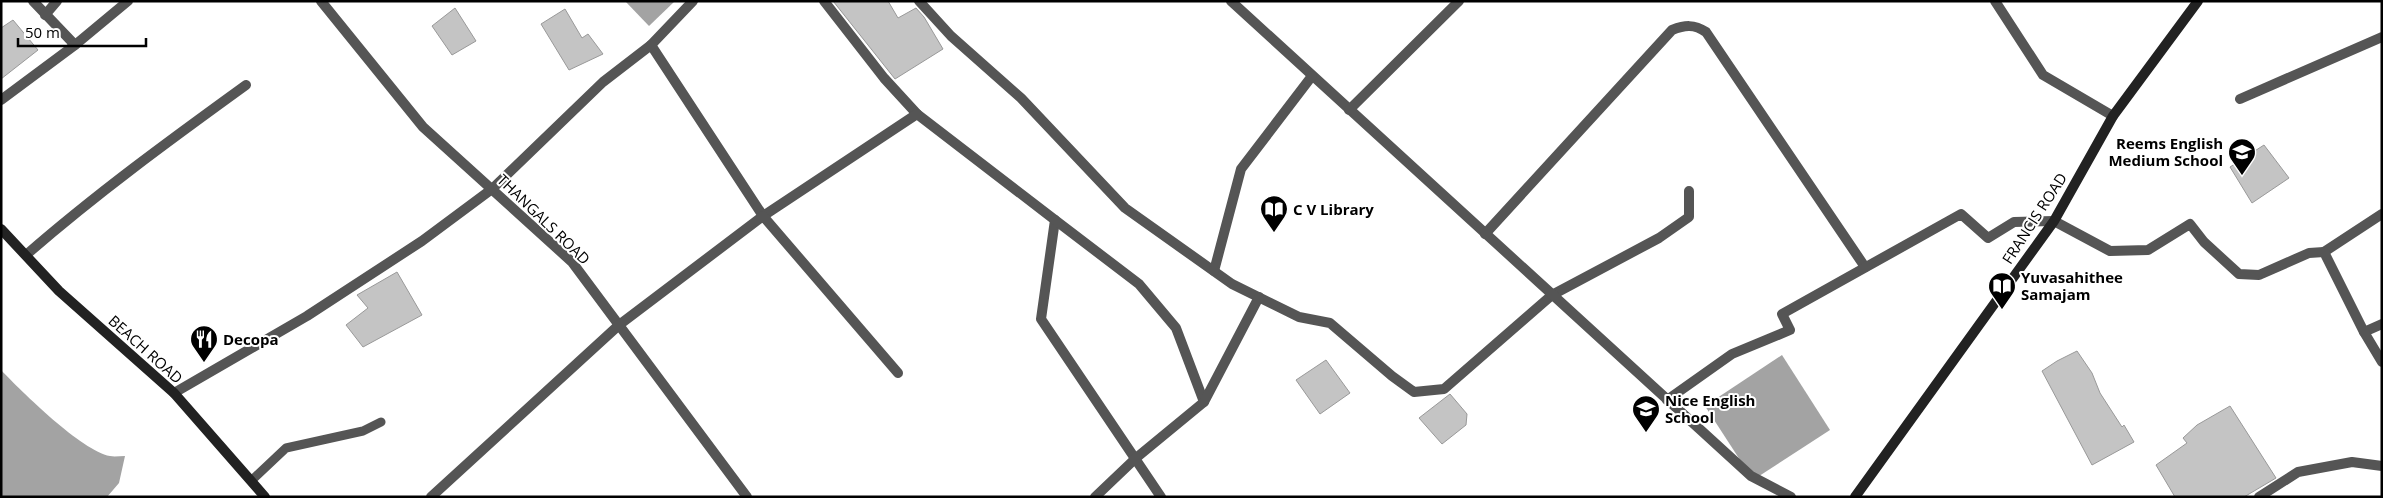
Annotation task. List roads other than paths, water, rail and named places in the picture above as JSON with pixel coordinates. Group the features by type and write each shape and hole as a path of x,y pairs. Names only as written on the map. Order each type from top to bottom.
{"main road":[{"name":"FRANCIS ROAD","path":"1855,497 2054,221 2113,116 2198,1"},
{"name":"BEACH ROAD","path":"1,229 59,291 174,393 266,497"}],"street":[{"path":"33,1 75,45"},
{"path":"45,15 57,1"},
{"path":"1,100 75,45 128,1"},
{"name":"THANGALS ROAD","path":"321,1 423,127 572,262 747,497"},
{"path":"174,393 307,316 422,241 492,189 604,82 651,45 693,1"},
{"path":"824,1 884,78 917,114 1139,284 1176,328 1204,402"},
{"path":"919,1 951,36 1021,98 1125,208 1232,284 1298,317 1330,323 1392,376 1414,392 1444,389 1552,295 1659,238 1689,217 1689,190"},
{"path":"1231,1 1751,476 1791,497"},
{"path":"1350,110 1459,1"},
{"path":"1995,1 2043,75 2113,116"},
{"path":"1485,234 1672,30 1684,26 1697,26 1706,32 1865,267"},
{"path":"2240,99 2382,38"},
{"path":"651,45 763,216 898,373"},
{"path":"1214,271 1241,169 1312,76"},
{"path":"26,255 67,219 147,157 246,85"},
{"path":"431,497 619,325 763,216 917,114"},
{"path":"1667,400 1732,354 1790,330 1782,314 1961,214 1988,238 2014,222 2054,221 2110,251 2148,250 2190,224 2204,242 2239,274 2259,275 2309,253 2324,252 2382,214"},
{"path":"1055,220 1041,319 1162,497"},
{"path":"2324,252 2364,332 2382,362"},
{"path":"1095,497 1136,458 1204,402 1259,297"},
{"path":"2364,332 2382,324"},
{"path":"2259,497 2298,472 2352,462 2382,466"}],"lane":[{"path":"251,481 286,448 363,431 380,422"}],"place":[{"name":"Reems English Medium School","path":"2242,176"},
{"name":"C V Library","path":"1274,233"},
{"name":"Yuvasahithee Samajam","path":"2002,310"},
{"name":"Decopa","path":"204,363"},
{"name":"Nice English School","path":"1646,433"}]}
